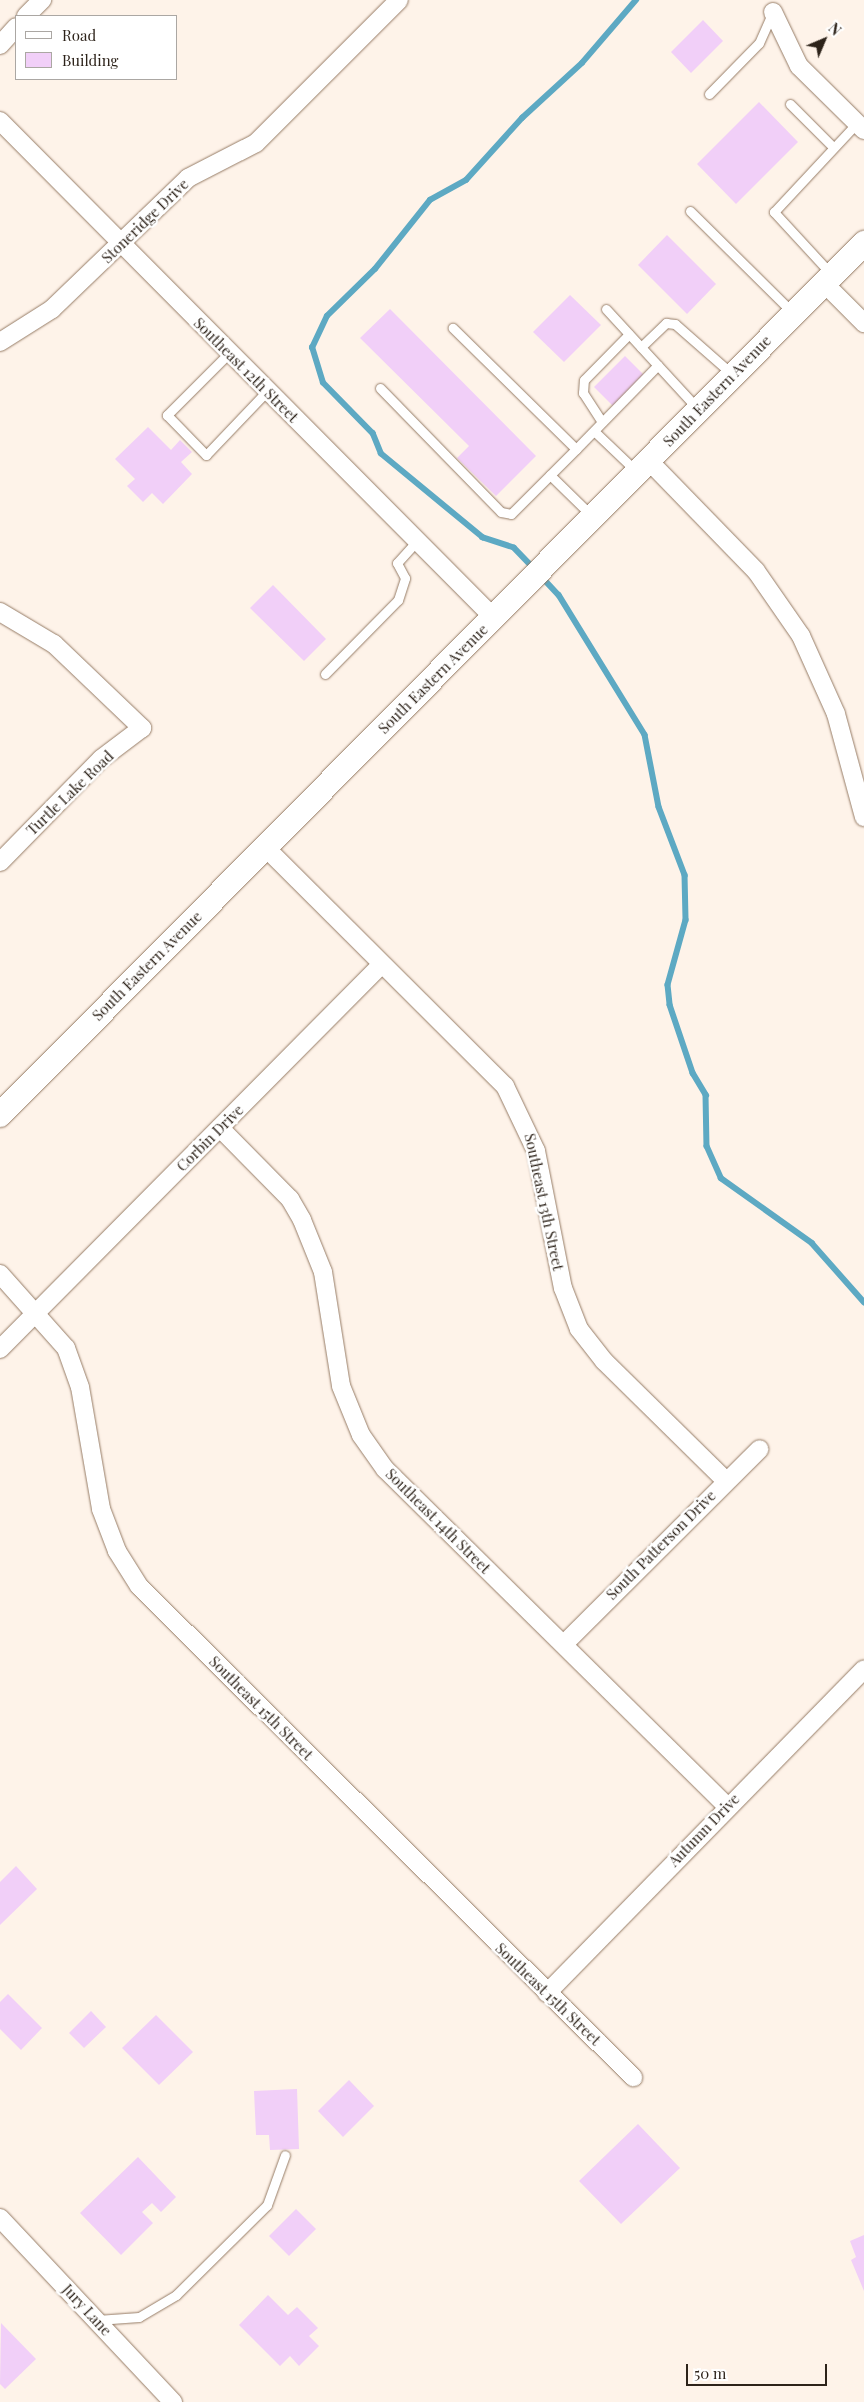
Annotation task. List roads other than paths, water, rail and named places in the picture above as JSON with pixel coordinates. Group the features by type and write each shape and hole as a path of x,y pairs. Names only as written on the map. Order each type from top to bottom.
{"main road":[{"name":"South Eastern Avenue","path":"0,1115 548,564 864,242"}],"street":[{"path":"27,15 42,0"},
{"name":"Stoneridge Drive","path":"0,342 52,309 188,178 256,144 399,0"},
{"path":"773,12 799,66 860,127"},
{"path":"0,45 15,28"},
{"name":"Southeast 12th Street","path":"0,122 494,618"},
{"path":"828,279 864,323"},
{"path":"643,467 756,570 801,636 836,714 864,817"},
{"name":"Turtle Lake Road","path":"0,612 54,644 142,728 101,759 0,862"},
{"name":"Southeast 13th Street","path":"265,847 382,964 486,1062 518,1108 536,1150 563,1288 579,1329 604,1361 725,1480"},
{"name":"Corbin Drive","path":"0,1349 382,964"},
{"name":"Southeast 14th Street","path":"220,1128 290,1199 306,1228 323,1272 341,1386 372,1452 398,1484 564,1644 727,1806"},
{"name":"Southeast 15th Street","path":"0,1274 38,1312 72,1363 101,1509 116,1551 139,1586 633,2077"},
{"name":"South Patterson Drive","path":"564,1644 725,1480 760,1449"},
{"name":"Autumn Drive","path":"547,1993 727,1806 864,1669"},
{"name":"Jury Lane","path":"0,2218 173,2402"}],"lane":[{"path":"709,94 759,43 773,12"},
{"path":"790,104 833,147"},
{"path":"828,279 774,212 833,147 860,127"},
{"path":"690,211 794,314"},
{"path":"606,309 699,410"},
{"path":"641,347 666,324 675,324 733,375"},
{"path":"453,328 576,449"},
{"path":"602,422 583,394 584,380 629,334"},
{"path":"229,353 168,415 206,454 266,391"},
{"path":"380,388 501,512 511,514 658,366"},
{"path":"594,431 643,467"},
{"path":"550,475 594,517"},
{"path":"324,674 398,600 405,578 397,564 417,541"},
{"path":"96,2320 140,2317 176,2295 267,2205 285,2155"}],"waterway":[{"path":"535,570 514,548 483,538 381,454 373,434 323,383 312,348 327,316 375,269 430,200 466,180 522,118 582,63 636,0"},
{"path":"541,576 559,595 645,735 659,807 685,875 686,920 668,985 670,1005 693,1073 706,1095 707,1146 721,1178 812,1243 864,1302"}]}
